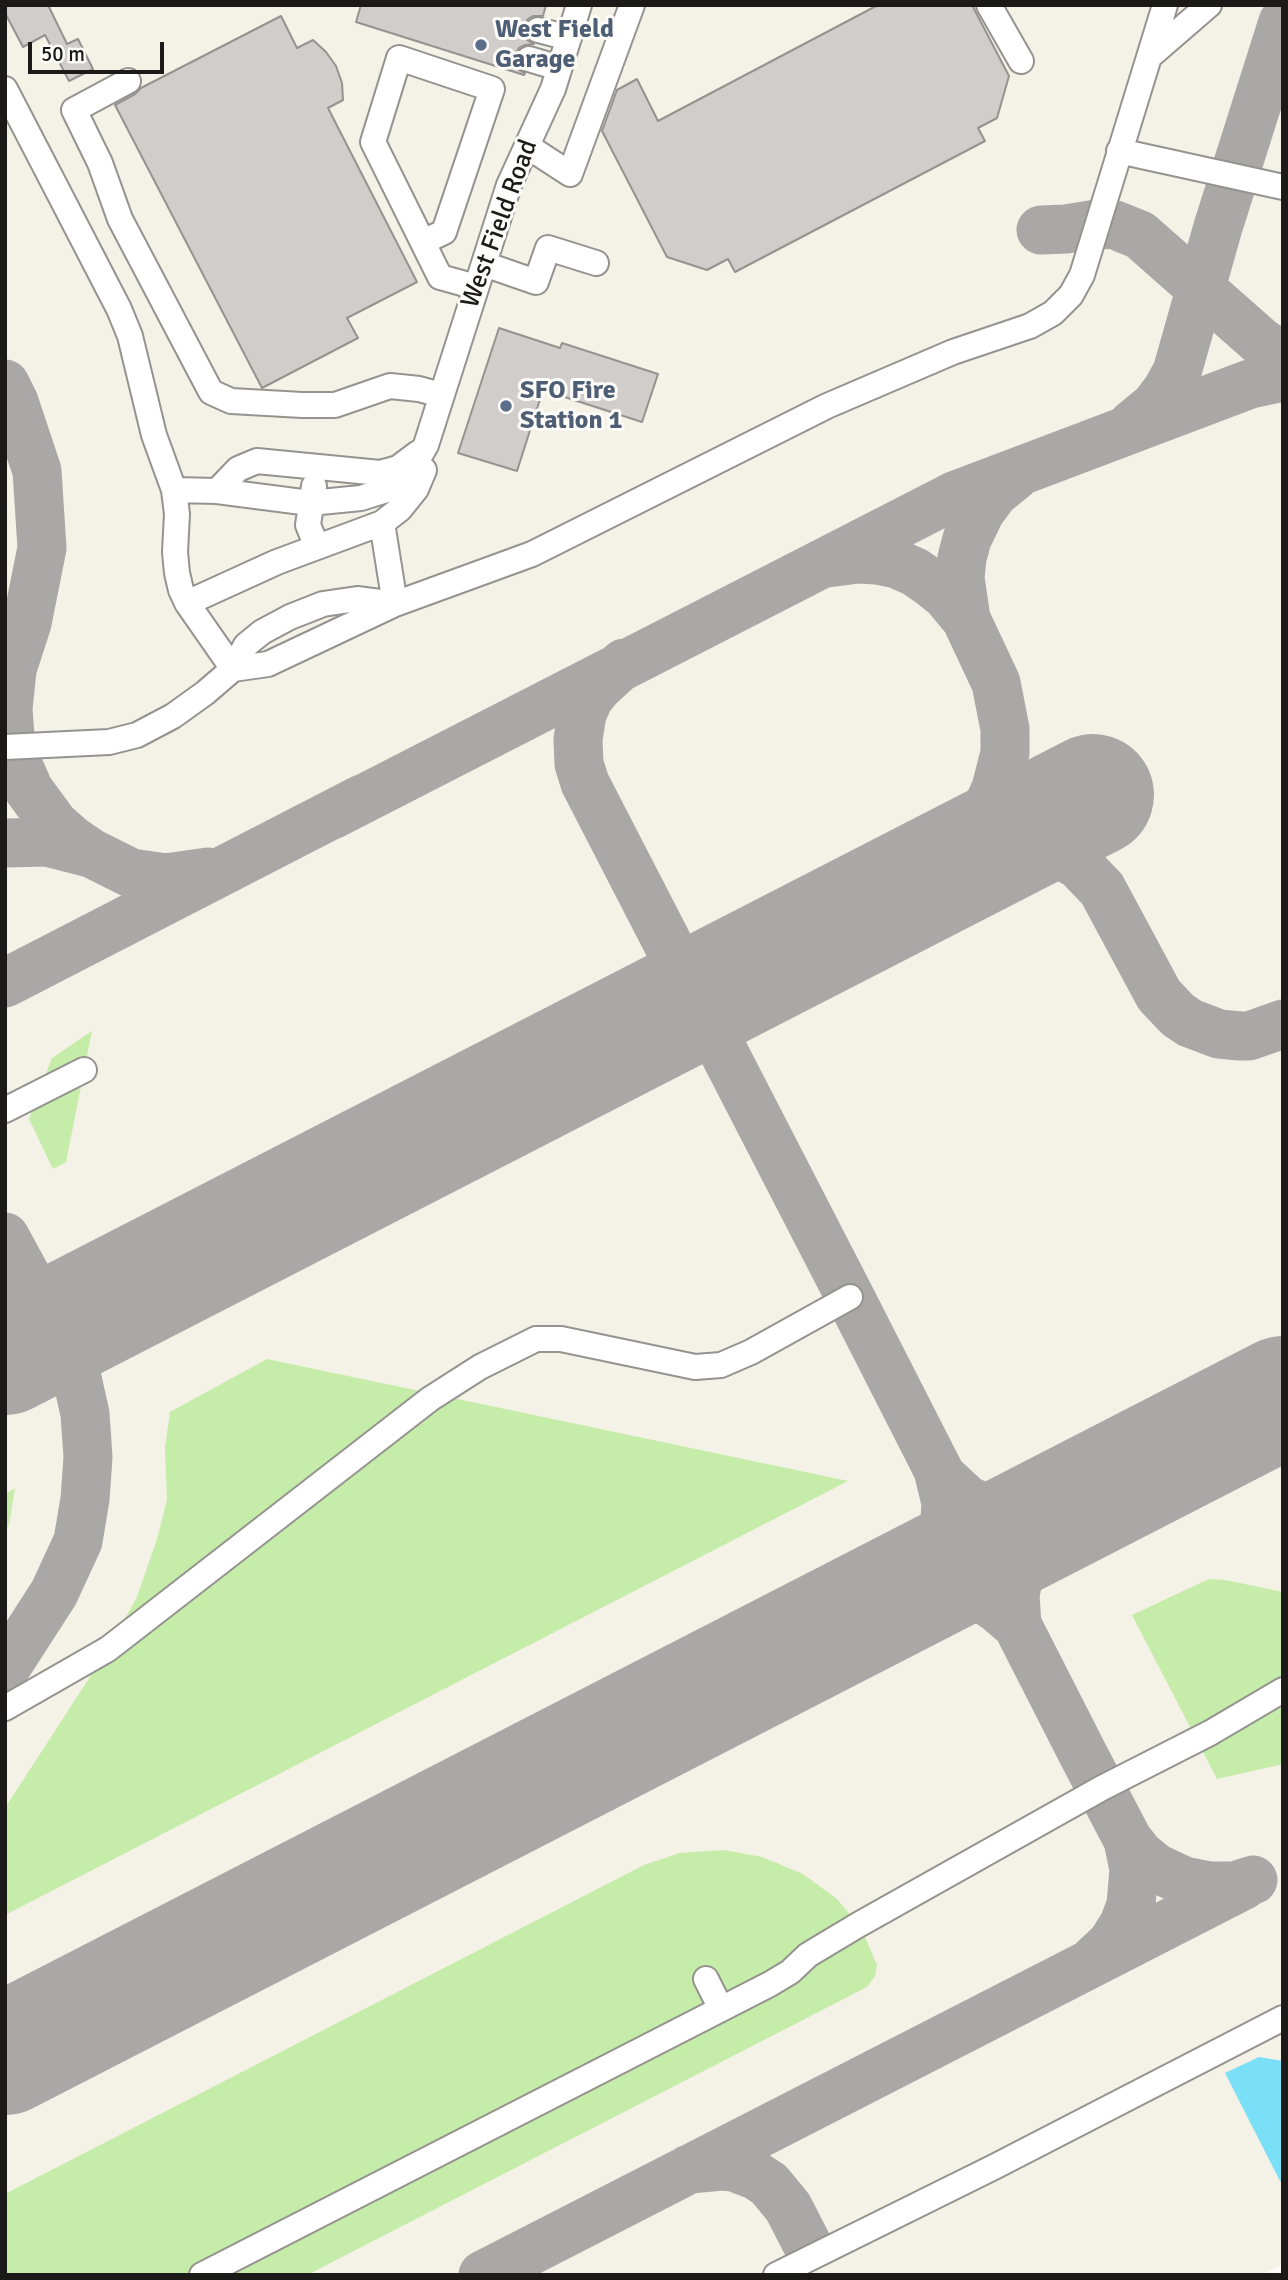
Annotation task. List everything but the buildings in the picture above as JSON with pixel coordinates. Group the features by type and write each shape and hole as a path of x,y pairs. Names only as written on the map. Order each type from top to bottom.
{"street":[{"name":"West Field Road","path":"426,445 509,186 553,89 579,5"},
{"path":"527,146 570,174 632,5"},
{"path":"989,5 1021,61"},
{"path":"233,668 268,664 395,604 532,554 827,406 953,352 1030,326 1053,313 1070,295 1082,275 1165,5"},
{"path":"1150,56 1209,5"},
{"path":"538,30 569,38"},
{"path":"423,242 444,232 492,89 399,58 373,142 440,277 480,275 536,282 548,247 596,263"},
{"path":"529,59 559,68"},
{"path":"128,82 74,110 100,163 120,219 211,392 231,401 335,405 390,386 441,395"},
{"path":"5,89 130,337 154,435 174,490 177,573 187,603 233,668"},
{"path":"1119,151 1283,187"},
{"path":"174,490 217,491 310,503 361,498 396,487 412,471 426,445"},
{"path":"217,491 238,469 257,461 380,473 398,468 426,445"},
{"path":"187,603 277,562 382,523 400,509 416,489 425,466 426,445"},
{"path":"317,547 308,525 318,469"},
{"path":"382,523 395,604"},
{"path":"5,747 109,742 136,735 173,716 205,693 233,668 246,645 262,632 290,617 323,604 357,599 395,604"},
{"path":"5,1110 84,1070"},
{"path":"5,1708 108,1649 430,1399 480,1367 536,1339 561,1339 695,1367 721,1365 751,1352 850,1297"},
{"path":"202,2275 770,1984 790,1972 808,1955 858,1925 1102,1788 1210,1733 1283,1690"},
{"path":"706,1979 721,2009"},
{"path":"776,2275 994,2167 1283,2018"}],"shaded area":[{"path":"5,5 1283,5 1283,2265 1261,2275 5,2275"}],"green space":[{"path":"92,1031 66,1162 53,1169 29,1119 52,1058"},
{"path":"267,1359 848,1481 5,1915 5,1808 108,1649 137,1597 167,1500 165,1448 170,1412"},
{"path":"15,1488 9,1525 5,1530 5,1494"},
{"path":"1209,1579 1283,1592 1283,1764 1217,1779 1132,1615"},
{"path":"724,1850 762,1857 803,1874 837,1899 861,1928 877,1965 875,1976 867,1987 307,2275 5,2275 5,2194 644,1865 680,1853"}],"water":[{"path":"1259,2057 1283,2061 1283,2182 1280,2181 1225,2073"}],"taxiway":[{"path":"1132,425 1155,406 1177,372 1218,227 1283,22"},
{"path":"1041,230 1097,224 1115,225 1140,235 1260,341 1283,357"},
{"path":"332,815 954,496 1250,384 1283,377"},
{"path":"5,384 14,402 37,471 42,548 27,623 5,691"},
{"path":"966,619 960,578 967,539 980,512 994,493 1016,475"},
{"path":"827,563 858,559 877,560 897,564 931,583 946,595 966,619 996,683 1005,729 1005,753 996,788 971,835 928,880"},
{"path":"624,663 598,687 589,698 582,714 578,739 579,764 585,783 1085,1758 1128,1840 1140,1855 1156,1868 1184,1881 1210,1886 1234,1886 1253,1880"},
{"path":"12,670 8,709 14,756 29,790 54,824 91,853 131,873 166,878 208,872"},
{"path":"5,983 362,799"},
{"path":"5,843 47,842 90,853"},
{"path":"984,851 1032,849 1060,855 1078,864 1102,889 1159,995 1178,1015 1190,1023 1219,1034 1240,1036 1249,1036 1283,1024"},
{"path":"5,1237 55,1329 77,1378 85,1414 88,1457 78,1541 54,1593 5,1669"},
{"path":"939,1474 967,1500 995,1512 1032,1516 1069,1508 1038,1536 1021,1564 1015,1595 1017,1625 982,1598 963,1591 922,1592 881,1604 914,1579 934,1552 945,1520 946,1503 939,1474"},
{"path":"1094,1960 1112,1943 1124,1924 1131,1905 1134,1869 1128,1840"},
{"path":"483,2275 1244,1885"},
{"path":"689,2169 734,2167 755,2175 769,2184 788,2207 807,2244"}],"runway":[{"path":"5,1354 1093,795"},
{"path":"5,2054 1283,1397"}],"place":[{"name":"West Field Garage","path":"481,45"},
{"name":"SFO Fire Station 1","path":"506,406"}]}
